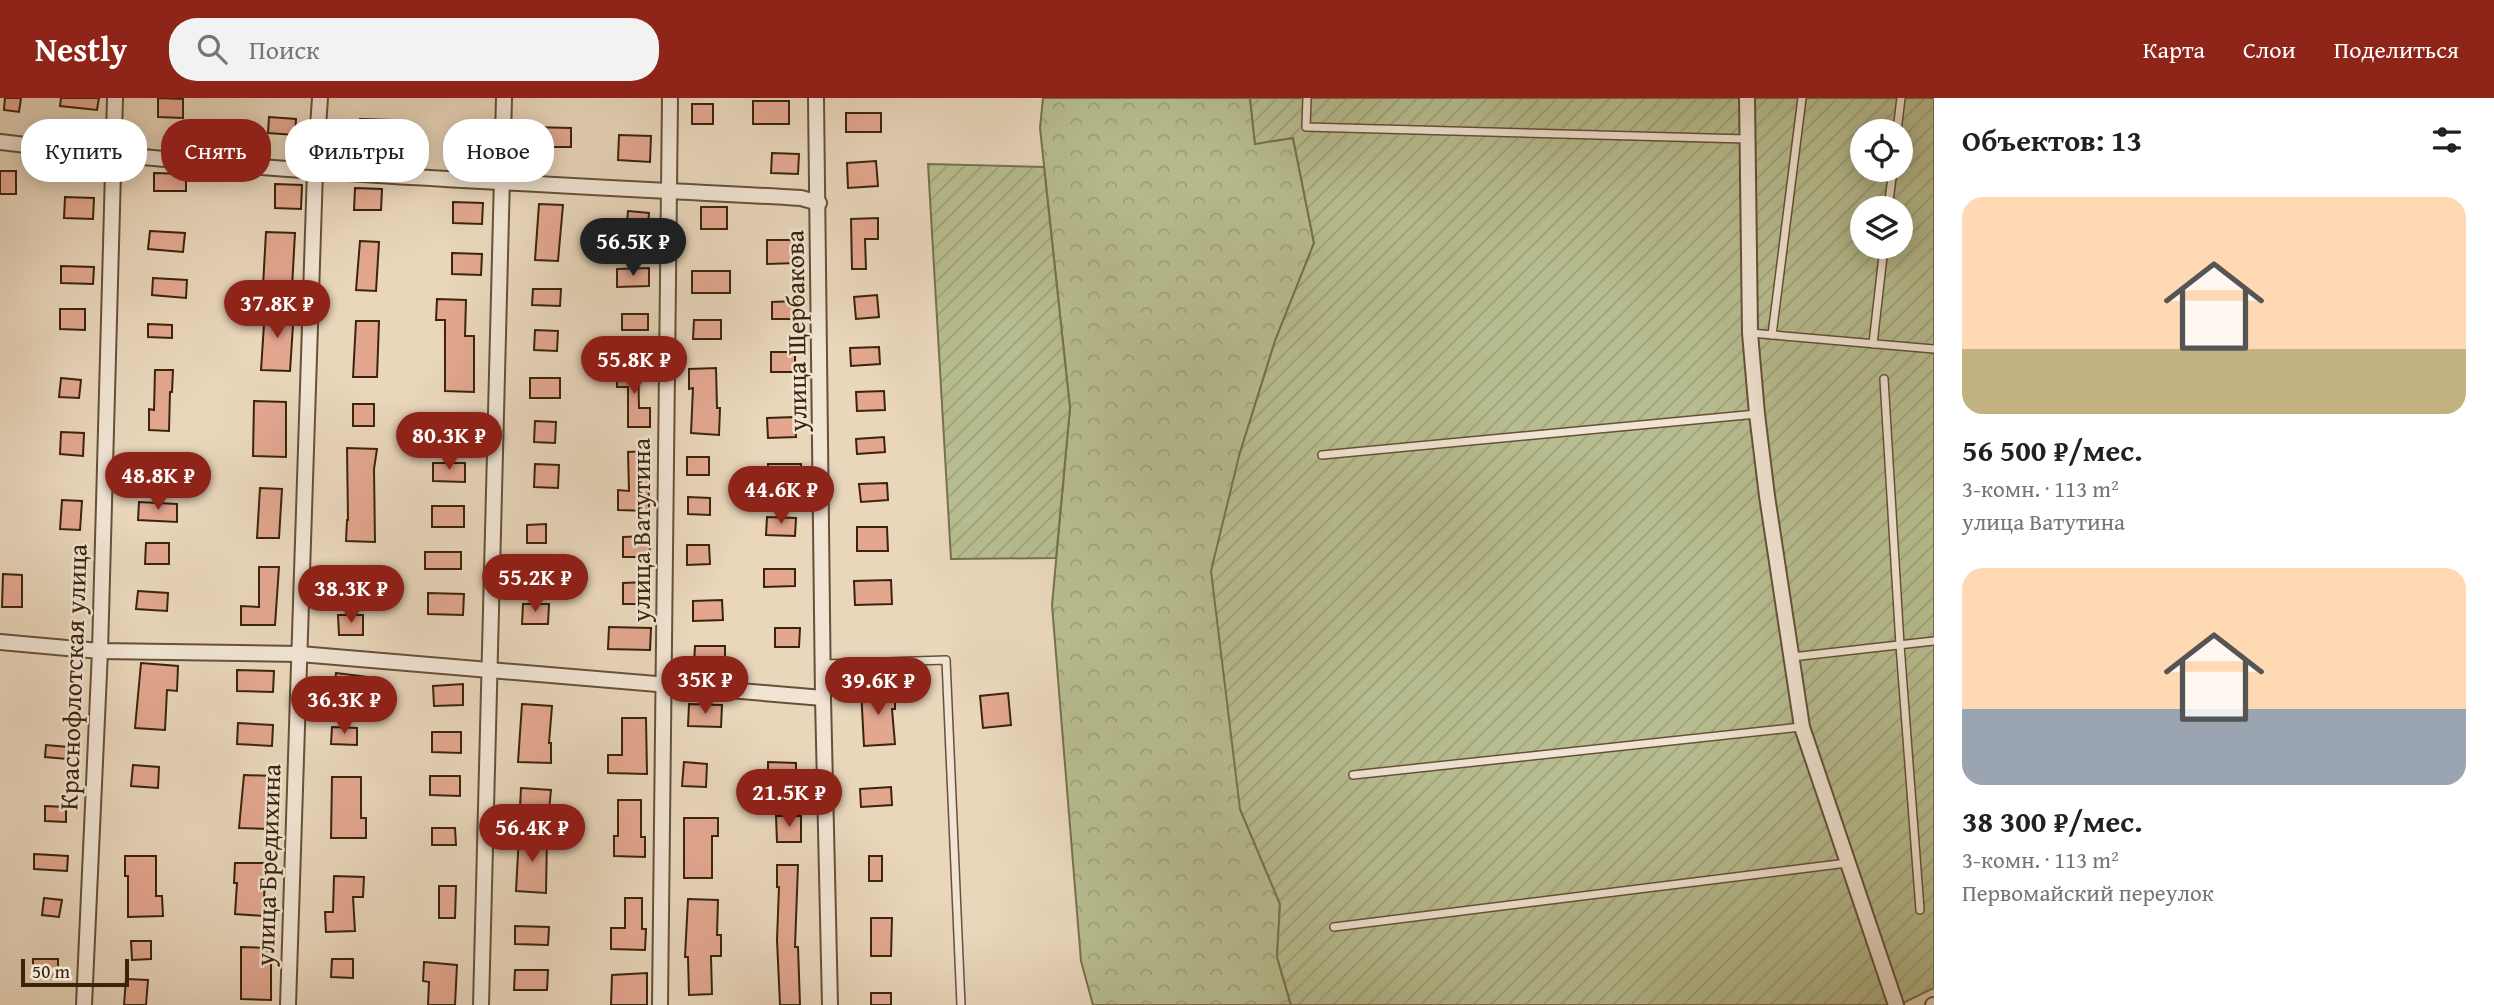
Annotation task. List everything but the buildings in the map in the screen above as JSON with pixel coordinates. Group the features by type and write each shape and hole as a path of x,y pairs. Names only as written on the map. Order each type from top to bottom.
{"street":[{"name":"Краснофлотская улица","path":"114,119 115,98"},
{"name":"улица Бредихина","path":"319,119 320,98"},
{"path":"503,119 504,98"},
{"name":"улица Ватутина","path":"660,1005 670,98"},
{"name":"улица Щербакова","path":"816,98 823,698 830,1005"},
{"path":"1747,98 1750,333 1757,414 1802,727 1896,1005"},
{"path":"0,142 21,145"},
{"path":"147,159 285,169"},
{"name":"Краснофлотская улица","path":"84,1005 100,651 112,182"},
{"name":"улица Бредихина","path":"288,1005 315,182"},
{"path":"481,1005 502,182"},
{"path":"517,182 801,198 819,203"},
{"path":"0,642 100,651 300,654 823,698"}],"lane":[{"path":"1307,98 1306,127 1746,139"},
{"path":"1772,335 1802,98"},
{"path":"1898,119 1901,98"},
{"path":"1873,344 1883,259"},
{"path":"1750,333 1934,349"},
{"path":"1884,379 1920,910"},
{"path":"1322,455 1757,414"},
{"path":"1792,657 1934,641"},
{"path":"824,664 946,660 961,1005"},
{"path":"1353,775 1802,727"},
{"path":"1334,927 1847,863"}],"green space":[{"path":"1043,98 1250,98 1255,143 1293,138 1314,243 1275,341 1239,456 1240,809 1280,904 1277,957 1291,1005 1093,1005 1081,961 1052,605 1070,408 1040,128"},
{"path":"1250,98 1934,98 1934,988 1899,1005 1291,1005 1277,957 1280,904 1240,809 1211,571 1239,456 1275,341 1314,243 1293,138 1255,144"},
{"path":"928,164 1044,167 1070,408 1056,558 951,559"}]}
